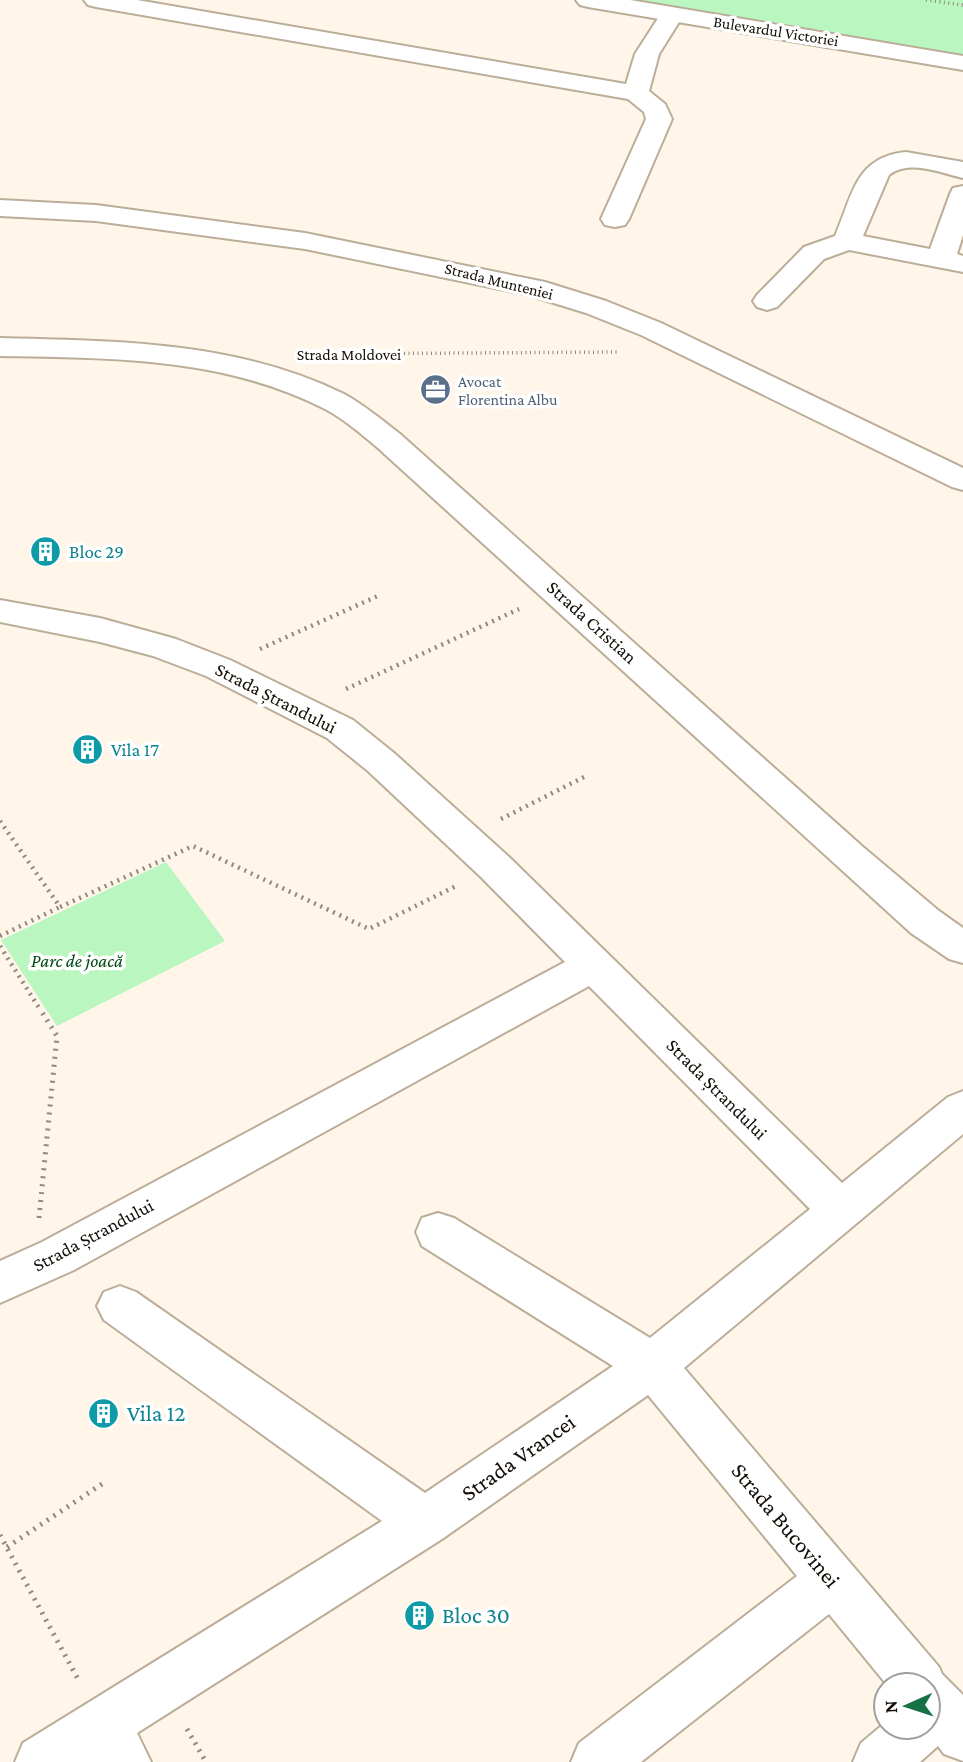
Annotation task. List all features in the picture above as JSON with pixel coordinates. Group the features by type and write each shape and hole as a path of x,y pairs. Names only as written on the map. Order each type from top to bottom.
{"street":[{"path":"96,0 636,93 656,108 659,119 615,219"},
{"name":"Bulevardul Victoriei","path":"588,0 963,63"},
{"path":"636,93 648,54 672,14"},
{"path":"913,136 963,145"},
{"path":"847,241 877,171 883,164 894,160 916,160 963,170"},
{"path":"767,301 814,253 847,241 952,261 963,194"},
{"name":"Strada Munteniei","path":"0,208 96,213 304,241 535,288 596,307 699,351 963,480"},
{"name":"Strada Cristian","path":"0,347 187,355 286,380 334,401 389,441 850,858 925,922 963,948"},
{"name":"Strada Ștrandului","path":"0,611 100,630 164,647 218,668 340,729 381,762 495,867 841,1211"},
{"name":"Strada Ștrandului","path":"0,1283 58,1255 592,966"},
{"name":"Strada Vrancei","path":"42,1762 113,1743 652,1365 963,1109"},
{"name":"Strada Bucovinei","path":"438,1232 652,1365 832,1580 902,1671"},
{"path":"120,1306 425,1522"},
{"path":"598,1762 832,1580"},
{"path":"880,1762 902,1741"}],"path":[{"path":"926,0 963,5"},
{"name":"Strada Moldovei","path":"312,354 699,351"},
{"path":"218,668 380,595"},
{"path":"303,709 482,626"},
{"path":"462,839 584,777"},
{"path":"0,821 60,907"},
{"path":"0,936 193,846 369,929 495,867"},
{"path":"0,946 57,1036 38,1228 58,1255"},
{"path":"7,1547 102,1484"},
{"path":"0,1535 113,1743"},
{"path":"174,1733 185,1726 206,1762"}],"green space":[{"path":"588,0 963,0 963,63"},
{"name":"Parc de joacă","path":"166,862 225,941 57,1026 1,940"}],"place":[{"name":"Avocat Florentina Albu","path":"435,390"},
{"name":"Bloc 29","path":"46,551"},
{"name":"Vila 17","path":"88,749"},
{"name":"Vila 12","path":"104,1413"},
{"name":"Bloc 30","path":"419,1615"}]}
